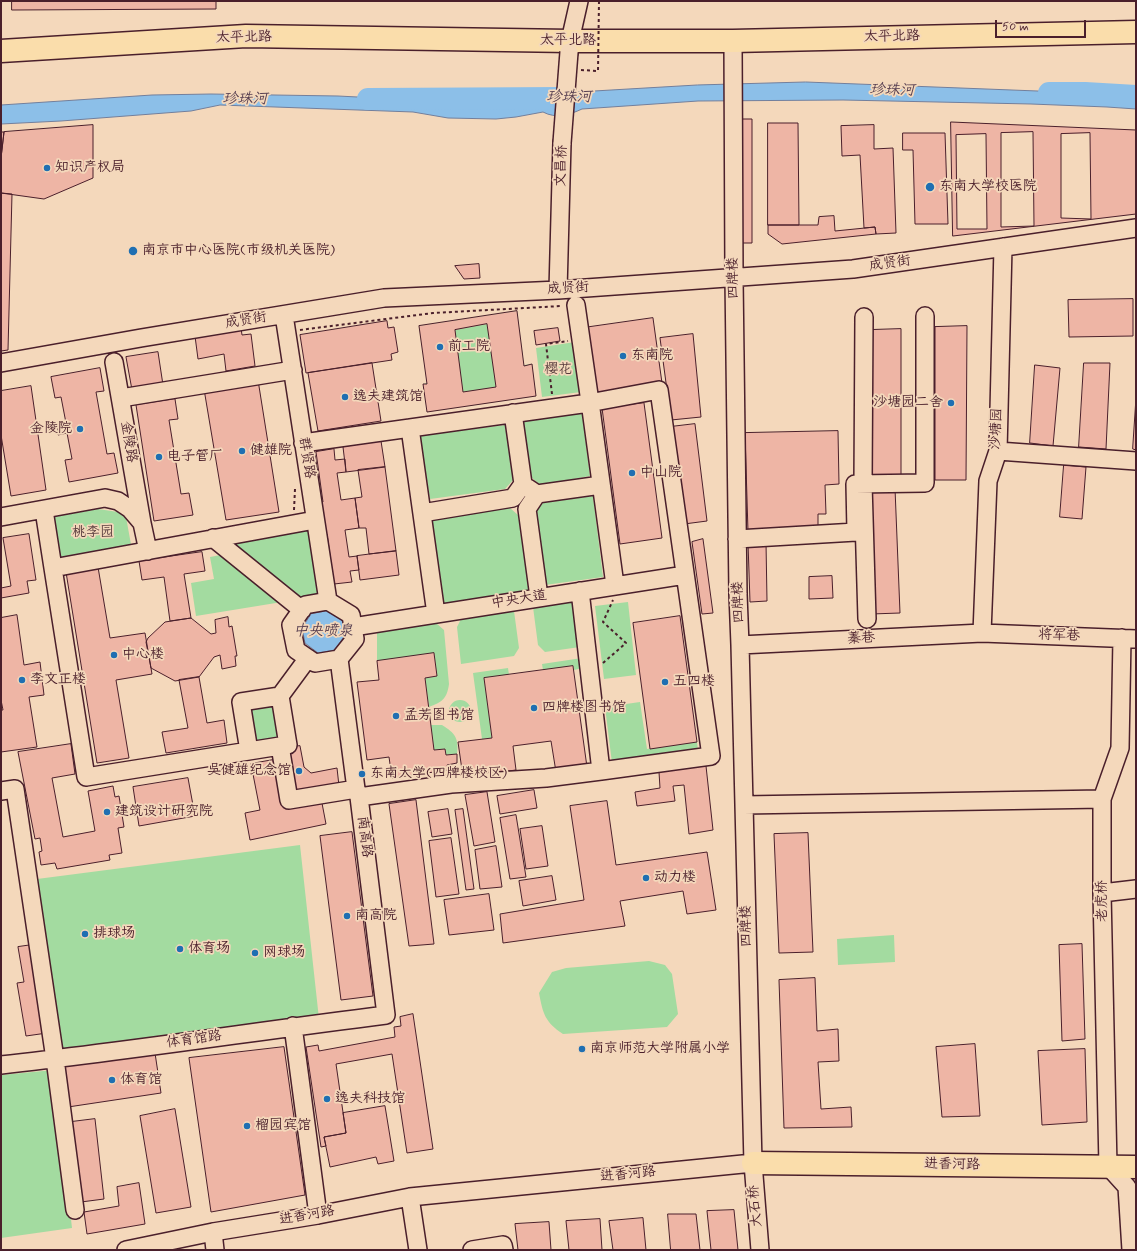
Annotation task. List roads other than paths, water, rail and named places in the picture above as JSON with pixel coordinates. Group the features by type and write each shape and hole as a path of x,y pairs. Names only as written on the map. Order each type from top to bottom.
{"main road":[{"name":"太平北路","path":"1,51 246,36 569,47 733,41 1136,32"},
{"name":"进香河路","path":"753,1163 1136,1167"}],"street":[{"name":"文昌桥","path":"558,290 562,143 569,47 579,1"},
{"name":"四牌楼","path":"733,41 732,77 737,539 753,1163"},
{"name":"成贤街","path":"1,363 141,338 384,298 558,290 853,269 1136,228"},
{"name":"沙塘园","path":"982,633 988,480 998,451 1003,247"},
{"path":"576,305 601,485 618,585"},
{"name":"群贤路","path":"284,315 328,601"},
{"path":"737,539 856,532 855,484 926,483 925,316"},
{"path":"864,317 863,484 867,619"},
{"name":"金陵路","path":"114,362 148,551"},
{"path":"121,398 293,370"},
{"path":"280,746 289,800 451,784 546,778 710,756 659,390 554,408 303,443"},
{"path":"422,513 513,498 523,484 513,413"},
{"path":"410,428 436,614"},
{"path":"998,451 1136,461"},
{"path":"523,484 537,494 601,485"},
{"path":"537,494 527,509 538,597"},
{"path":"1,517 105,498 118,501 130,509 142,523"},
{"path":"513,498 527,509"},
{"path":"44,510 86,777 288,745 280,696"},
{"path":"53,568 315,520"},
{"path":"213,538 302,610"},
{"name":"中央大道","path":"353,627 685,575"},
{"path":"580,591 601,771"},
{"path":"328,601 351,615 355,639 339,659 315,663 296,650 291,625 302,610 305,606 328,601"},
{"name":"将军巷","path":"982,633 1129,638"},
{"name":"蓁巷","path":"740,645 982,633"},
{"name":"老虎桥","path":"1108,1166 1102,893 1102,799 1120,748 1129,638"},
{"path":"249,751 242,702 280,696 308,658"},
{"name":"南高路","path":"339,659 358,793 386,1014"},
{"path":"1,791 15,788 55,1059 75,1210"},
{"path":"744,805 1102,799"},
{"path":"1102,893 1136,889"},
{"name":"体育馆路","path":"1,1065 386,1014"},
{"path":"293,1026 318,1215"},
{"name":"进香河路","path":"126,1250 212,1232 318,1215 410,1197 753,1163"},
{"name":"大石桥","path":"753,1163 760,1250"},
{"path":"1108,1166 1127,1187 1131,1250"},
{"path":"410,1197 418,1250"},
{"path":"212,1232 215,1250"},
{"path":"472,1250 503,1245 504,1250"}],"water":[{"path":"806,82 1089,93 1136,98 1136,109 1031,104 843,100 698,101 582,109 558,116 543,112 496,119 448,118 413,112 220,105 191,111 1,124 1,105 152,95 211,94 338,96 445,103 509,102 577,92 697,85"},
{"name":"中央喷泉","path":"327,611 343,621 345,635 335,650 318,653 305,643 302,628 311,614"}],"waterway":[{"name":"珍珠河","path":"1049,93 1085,93 1136,96"},
{"name":"珍珠河","path":"368,99 565,98"}],"place":[{"name":"知识产权局","path":"47,168"},
{"name":"东南大学校医院","path":"930,187"},
{"name":"南京市中心医院(市级机关医院)","path":"133,251"},
{"name":"前工院","path":"440,347"},
{"name":"东南院","path":"623,356"},
{"name":"逸夫建筑馆","path":"345,397"},
{"name":"沙塘园二舍","path":"951,403"},
{"name":"金陵院","path":"80,429"},
{"name":"健雄院","path":"242,451"},
{"name":"电子管厂","path":"159,457"},
{"name":"中山院","path":"632,473"},
{"name":"中心楼","path":"114,655"},
{"name":"李文正楼","path":"22,680"},
{"name":"五四楼","path":"665,682"},
{"name":"四牌楼图书馆","path":"534,708"},
{"name":"孟芳图书馆","path":"396,716"},
{"name":"吴健雄纪念馆","path":"299,771"},
{"name":"东南大学(四牌楼校区)","path":"362,774"},
{"name":"建筑设计研究院","path":"107,812"},
{"name":"动力楼","path":"646,878"},
{"name":"南高院","path":"347,916"},
{"name":"排球场","path":"85,934"},
{"name":"体育场","path":"180,949"},
{"name":"网球场","path":"255,953"},
{"name":"南京师范大学附属小学","path":"582,1049"},
{"name":"体育馆","path":"112,1080"},
{"name":"逸夫科技馆","path":"327,1099"},
{"name":"榴园宾馆","path":"247,1126"}],"park label":[{"name":"樱花","path":"558,370"},
{"name":"桃李园","path":"93,533"}]}
